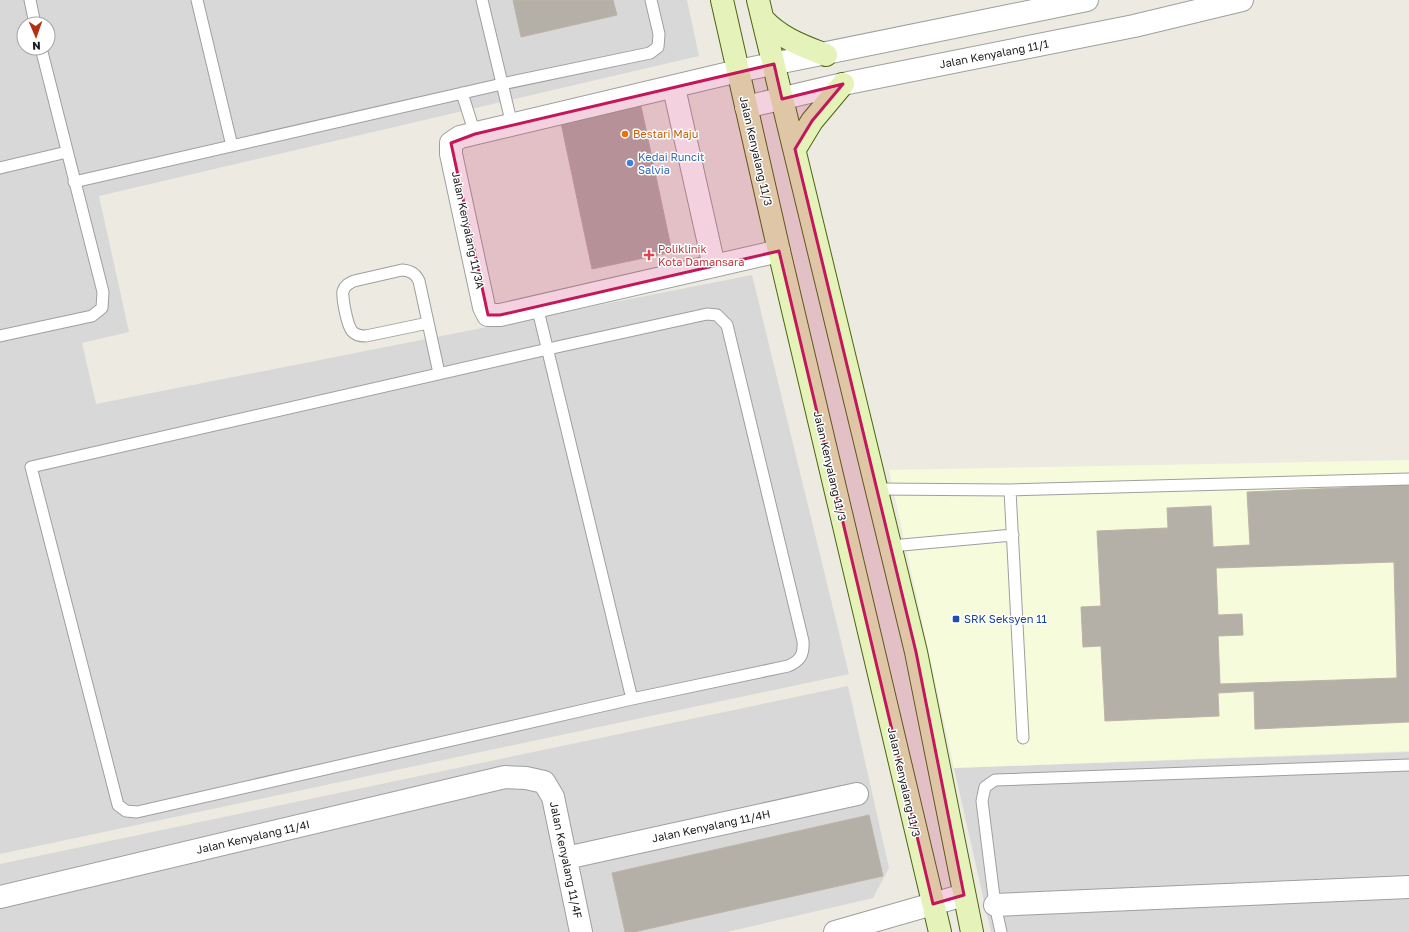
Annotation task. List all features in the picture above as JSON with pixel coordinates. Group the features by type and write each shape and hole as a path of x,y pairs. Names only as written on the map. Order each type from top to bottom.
{"street":[{"name":"Jalan Kenyalang 11/3","path":"722,0 779,251 940,932"},
{"path":"738,72 1087,0"},
{"name":"Jalan Kenyalang 11/1","path":"746,107 843,84 1134,26 1242,0"},
{"path":"760,10 772,30 797,43 826,55"},
{"path":"760,10 916,652 972,932"},
{"name":"Jalan Kenyalang 11/3A","path":"738,72 460,137 451,144 451,154 484,307 488,315 500,315 779,251"},
{"path":"794,149 812,121 843,84"},
{"path":"674,88 714,266"},
{"name":"Jalan Kenyalang 11/4F","path":"505,777 526,778 544,782 553,797 581,932"},
{"name":"Jalan Kenyalang 11/4I","path":"0,897 505,777"},
{"name":"Jalan Kenyalang 11/4H","path":"566,858 857,794"},
{"path":"995,905 1409,887"},
{"path":"835,932 964,896"}],"lane":[{"path":"30,0 34,16"},
{"path":"197,0 232,146"},
{"path":"482,0 512,125"},
{"path":"74,182 502,84 650,53 658,47 659,34 652,0"},
{"path":"0,336 92,316 102,308 103,292 43,56"},
{"path":"462,93 475,134"},
{"path":"0,168 67,152"},
{"path":"428,323 366,336 358,335 352,332 349,325 343,290 347,284 354,281 402,270 410,271 416,275 419,281 439,373"},
{"path":"537,306 632,699"},
{"path":"703,315 717,315 723,319 727,325 803,641 804,650 801,658 796,663 788,666 632,699 137,812 126,811 118,805 30,466 439,373 703,315"},
{"path":"877,490 1010,490 1409,479"},
{"path":"1010,490 1023,738"},
{"path":"890,546 1013,535"},
{"path":"1001,932 995,905 982,801 985,787 995,780 1409,764"}],"highlighted area":[{"path":"774,64 782,99 843,84 812,121 795,149 916,652 964,895 933,904 779,251 500,315 488,315 451,143 475,134"}],"shaded area":[{"path":"0,0 687,0 699,56 99,196 129,332 82,343 96,404 752,275 849,674 0,854"},
{"path":"1409,460 1409,751 954,768 889,470"},
{"path":"848,686 889,868 873,898 727,932 0,932 0,864"},
{"path":"1409,752 1409,932 991,932 954,768"}],"building":[{"path":"513,0 613,0 617,15 521,37"},
{"path":"641,106 672,252 592,269 561,123"},
{"path":"1409,485 1409,722 1255,729 1254,691 1218,693 1219,716 1105,721 1101,646 1083,647 1081,607 1101,606 1097,531 1168,528 1167,508 1211,506 1213,547 1250,545 1247,492","holes":["1394,562 1397,678 1220,684 1218,636 1243,635 1242,614 1218,615 1216,568"]},
{"path":"869,815 883,876 634,932 625,932 612,873"}],"place":[{"name":"Bestari Maju","path":"625,134"},
{"name":"Kedai Runcit Salvia","path":"630,163"},
{"name":"Poliklinik Kota Damansara","path":"649,255"},
{"name":"SRK Seksyen 11","path":"956,619"}]}
